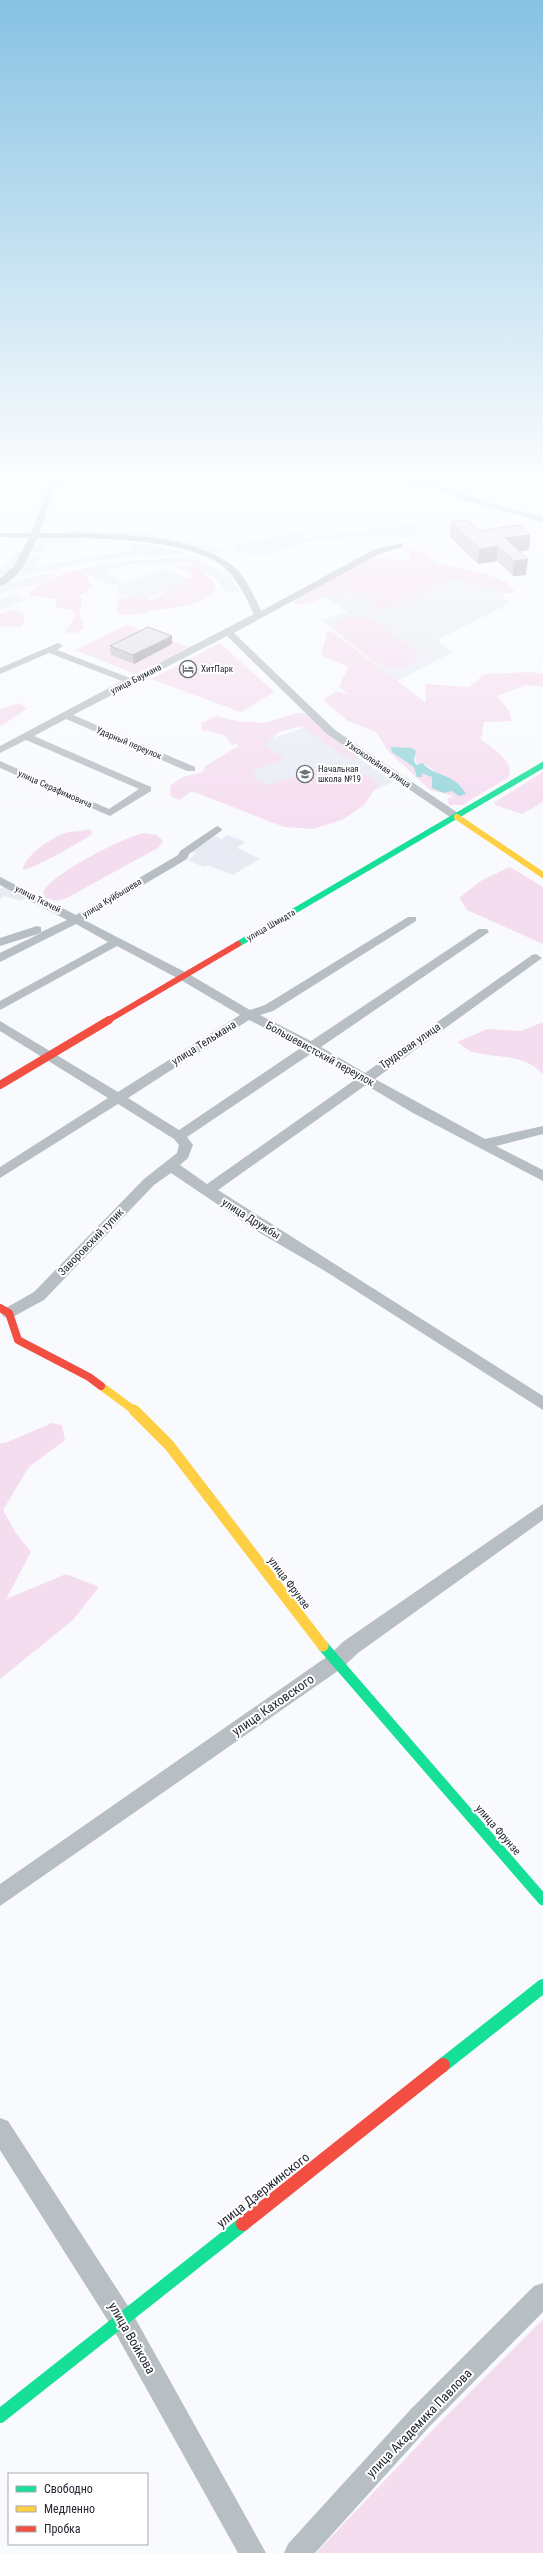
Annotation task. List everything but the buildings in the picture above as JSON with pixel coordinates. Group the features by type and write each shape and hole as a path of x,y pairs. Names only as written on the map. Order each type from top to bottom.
{"street":[{"path":"249,599 259,615"},
{"name":"улица Баумана","path":"0,750 67,716 130,681 229,633 289,599"},
{"name":"Узкоколейная улица","path":"229,633 331,732 543,875"},
{"path":"0,671 62,644"},
{"path":"49,650 130,681"},
{"name":"Ударный переулок","path":"67,716 191,769"},
{"name":"улица Серафимовича","path":"0,764 110,813 147,789 25,736"},
{"name":"улица Шмидта","path":"0,1085 543,765"},
{"name":"улица Куйбышева","path":"0,958 183,857 184,853 218,829"},
{"name":"улица Ткачей","path":"0,880 74,918"},
{"path":"0,942 74,918"},
{"name":"Большевистский переулок","path":"74,918 183,976 249,1015 312,1047 364,1079 543,1176"},
{"name":"улица Тельмана","path":"0,1173 115,1098 249,1015 268,1008 412,919"},
{"path":"179,1136 482,932"},
{"path":"0,1006 118,941"},
{"name":"Трудовая улица","path":"207,1191 536,958"},
{"path":"0,1025 50,1055 115,1098 179,1136 186,1145 183,1155 171,1166"},
{"path":"484,1144 543,1130"},
{"name":"улица Дружбы","path":"171,1166 207,1191 543,1404"},
{"name":"Заворовский тупик","path":"4,1311 39,1296 149,1182 171,1166"},
{"name":"улица Фрунзе","path":"4,1311 18,1340 89,1377 135,1411 169,1445 335,1662 543,1900"},
{"name":"улица Каховского","path":"0,1896 335,1662 351,1647 543,1511"},
{"name":"улица Дзержинского","path":"0,2416 121,2318 543,1986"},
{"name":"улица Войкова","path":"0,2128 121,2318 253,2553"},
{"name":"улица Академика Павлова","path":"297,2553 420,2418 543,2295"}],"shaded area":[{"path":"0,599 27,599 3,609 0,607"},
{"path":"55,599 82,599 80,615 84,628 76,633 68,633 64,630 71,624 75,614 71,610 57,608"},
{"path":"119,599 203,599 184,606 134,615 117,613"},
{"path":"132,599 147,599 140,602"},
{"path":"319,599 302,604 294,604 295,600"},
{"path":"328,599 506,599 509,604 437,640 453,652 397,681 321,620 348,612"},
{"path":"368,599 409,599 400,604 381,609"},
{"path":"13,610 23,614 25,620 21,627 0,627 0,614"},
{"path":"349,616 373,619 416,652 417,658 407,666 396,668 385,666 374,660 363,653 335,628 335,622"},
{"path":"127,625 189,647 136,674 75,650"},
{"path":"327,631 333,632 426,703 425,684 469,687 485,674 530,672 543,674 543,687 525,685 497,696 509,711 512,721 484,722 481,739 506,760 510,771 509,777 462,805 449,805 447,799 454,796 430,790 389,752 376,732 348,721 323,700 337,691 349,695 339,687 348,667 321,655","holes":["415,756 417,765 423,763 434,771 452,791 444,793 432,785 432,777 401,758"]},
{"path":"220,643 274,692 241,712 151,679"},
{"path":"20,703 27,709 0,726 0,709"},
{"path":"298,713 308,714 360,754 352,760 343,756 302,726 279,732 265,745 277,754 286,757 252,772 257,781 268,785 328,766 341,780 365,775 379,783 364,805 342,820 312,829 284,827 192,791 179,800 170,796 171,785 183,777 203,772 205,766 239,746 237,744 232,745 224,735 202,730 201,723 217,716 236,721 264,723"},
{"name":"Начальная школа №19","path":"312,725 393,782 322,813 209,765 244,748"},
{"path":"543,772 543,802 522,814 495,805 495,802"},
{"path":"91,829 92,834 79,842 47,860 23,870 24,864 28,858 49,841 69,832"},
{"path":"144,833 157,835 163,841 158,848 65,899 56,901 46,898 43,893 48,886 72,867 121,841"},
{"path":"213,835 221,839 228,835 245,842 237,848 260,859 233,875 208,865 203,867 188,860 196,854 188,850"},
{"path":"510,867 543,887 543,944 467,910 459,898 482,880"},
{"path":"4,886 28,897 20,901 5,896 0,899 0,889"},
{"path":"543,1022 543,1074 535,1067 527,1063 510,1058 473,1052 457,1042 487,1029 521,1031"},
{"path":"52,1423 62,1425 65,1440 29,1467 3,1510 16,1533 31,1552 6,1599 66,1574 99,1587 73,1620 0,1679 0,1443 5,1443"},
{"path":"543,2319 543,2553 316,2553 442,2420"}],"water":[{"path":"391,747 411,748 416,751 414,760 416,765 423,763 432,771 450,778 461,787 466,794 459,796 452,791 444,793 432,788 432,777 421,773 422,777 417,777 414,767 392,752"}],"traffic: fast":[{"path":"238,944 543,765"},
{"path":"323,1646 543,1900"},
{"path":"443,2065 543,1986"},
{"path":"0,2416 243,2224"}],"traffic: slow":[{"path":"457,817 543,875"},
{"path":"101,1386 135,1411 169,1445 323,1646"}],"traffic: jam":[{"path":"0,1085 238,944"},
{"path":"0,1308 9,1313 18,1340 89,1377 101,1386"},
{"path":"243,2224 443,2065"}],"place":[{"name":"ХитПарк","path":"188,669"},
{"name":"Начальная школа №19","path":"305,774"}]}
